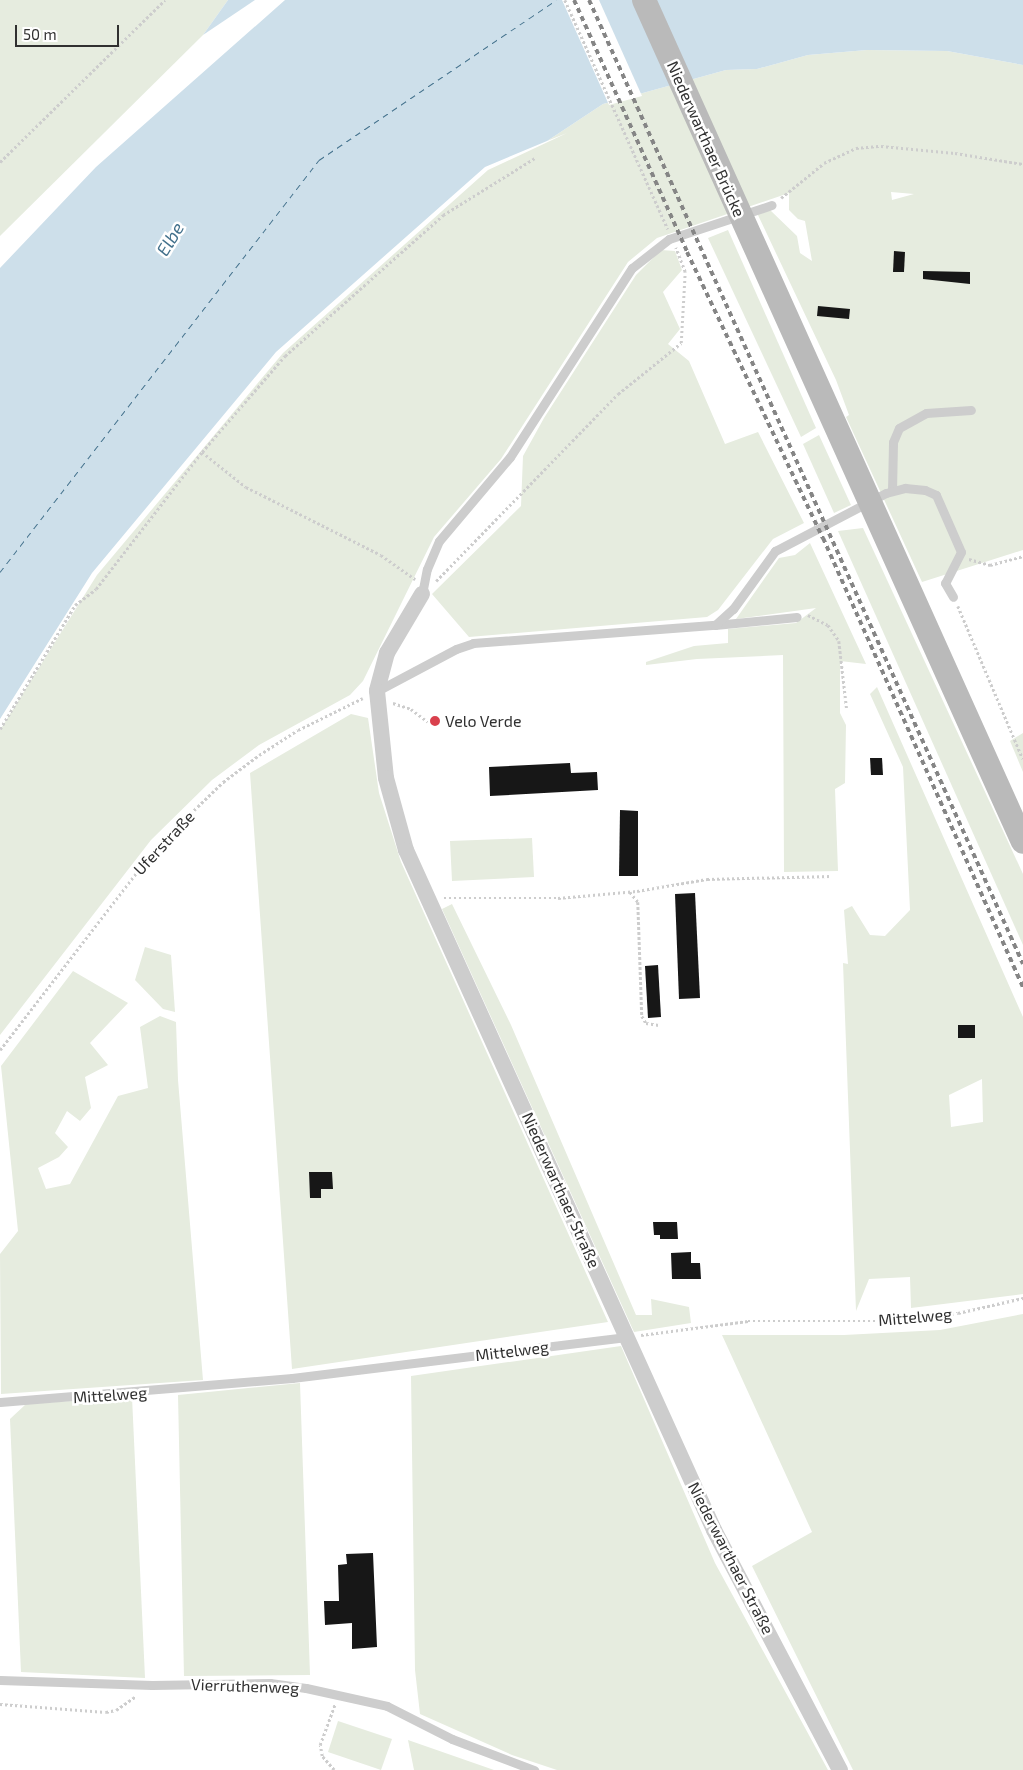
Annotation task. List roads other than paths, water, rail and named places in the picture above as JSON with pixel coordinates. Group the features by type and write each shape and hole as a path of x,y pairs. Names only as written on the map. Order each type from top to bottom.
{"main road":[{"name":"Niederwarthaer Brücke","path":"644,0 1023,842"}],"street":[{"name":"Niederwarthaer Straße","path":"423,590 387,653 377,691 381,743 389,794 406,850 714,1530 840,1770"}],"lane":[{"path":"423,590 427,569 439,541 510,457 632,268 669,239 772,205"},
{"path":"892,491 893,442 899,428 926,413 971,410"},
{"path":"715,625 733,609 775,551 892,491 925,490 936,495 961,552 945,583 953,598"},
{"path":"377,691 456,649 473,643 797,617"},
{"name":"Mittelweg","path":"0,1402 282,1379 627,1337"},
{"name":"Vierruthenweg","path":"0,1680 152,1685 270,1683 388,1706 452,1739 534,1770"}],"water":[{"path":"228,0 255,0 203,35"},
{"name":"Elbe","path":"285,0 1023,0 1023,65 947,51 867,50 808,55 757,69 726,70 603,104 547,141 485,167 276,352 92,573 0,719 0,268 96,167"}],"railway":[{"path":"574,0 687,252 823,538 1023,988"},
{"path":"589,0 1023,964"}],"place":[{"name":"Velo Verde","path":"435,721"}]}
